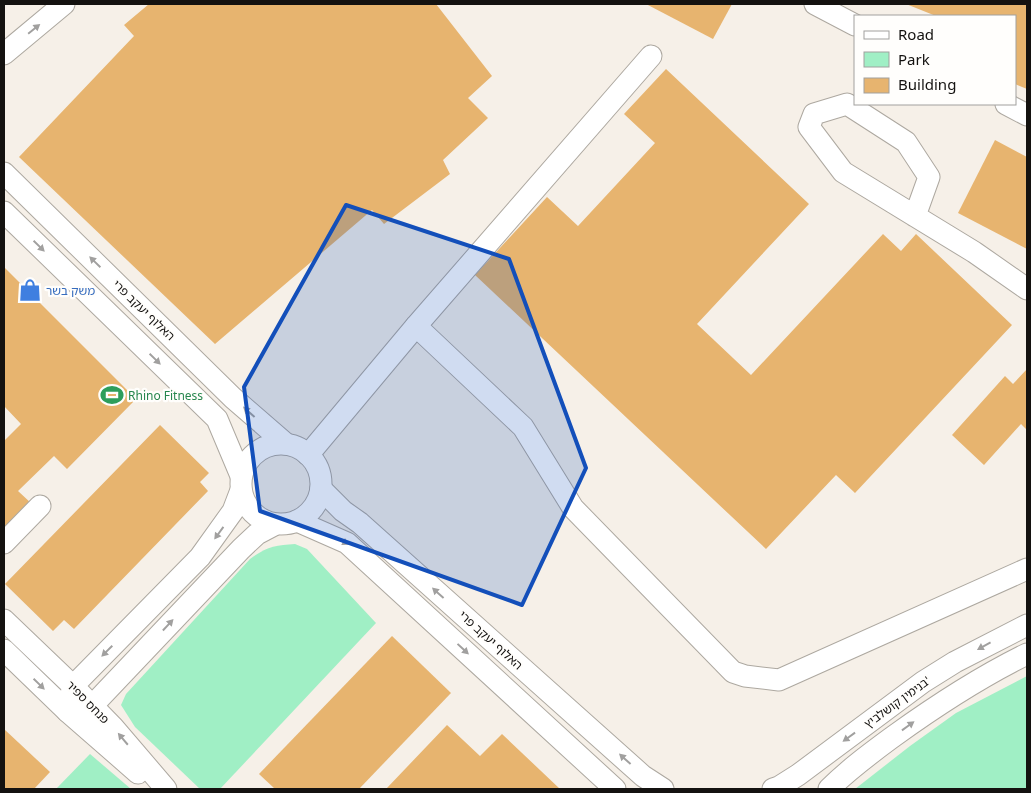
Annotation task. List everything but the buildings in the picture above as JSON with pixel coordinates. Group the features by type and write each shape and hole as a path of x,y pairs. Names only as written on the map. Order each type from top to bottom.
{"street":[{"path":"4,54 64,4"},
{"path":"815,4 854,24"},
{"path":"308,455 416,326 651,56"},
{"path":"915,216 929,177 906,142 847,104 814,114 809,127 843,172 915,216 974,252 1027,289"},
{"path":"1008,105 1027,115"},
{"name":"האלוף יעקב פרי","path":"4,173 234,398 286,444"},
{"path":"4,212 217,419 241,483 245,503 254,514 265,521 276,524 298,521 313,509 321,488 320,476 316,464 308,455 298,448 286,444 263,448 252,456 245,465 241,483 233,511 200,557 73,686 67,711 92,706 241,548 257,534 276,524"},
{"path":"416,326 523,427 573,508 733,672 745,676 779,680 1027,568"},
{"name":"האלוף יעקב פרי","path":"321,488 343,511 360,523 643,776 663,789"},
{"path":"4,543 40,506"},
{"name":"האלוף יעקב פרי","path":"298,521 347,543 615,789"},
{"name":"פנחס ספיר","path":"4,620 113,727 166,789"},
{"name":"בנימין קושלביץ'","path":"773,789 798,775 923,682 970,654 1027,625"},
{"name":"פנחס ספיר","path":"4,650 67,711 157,789"},
{"name":"בנימין קושלביץ'","path":"829,789 848,770 938,704 968,685 1027,654"}],"highlighted area":[{"path":"346,205 509,259 586,468 522,605 260,511 244,387"}],"green space":[{"path":"295,544 307,549 376,623 220,789 200,789 135,727 121,705 126,694 250,559 271,547"},
{"path":"1027,676 1027,789 855,789 956,713"},
{"path":"90,754 131,789 56,789"}],"place":[{"name":"משק בשר","path":"30,290"},
{"name":"Rhino Fitness","path":"112,395"}]}
